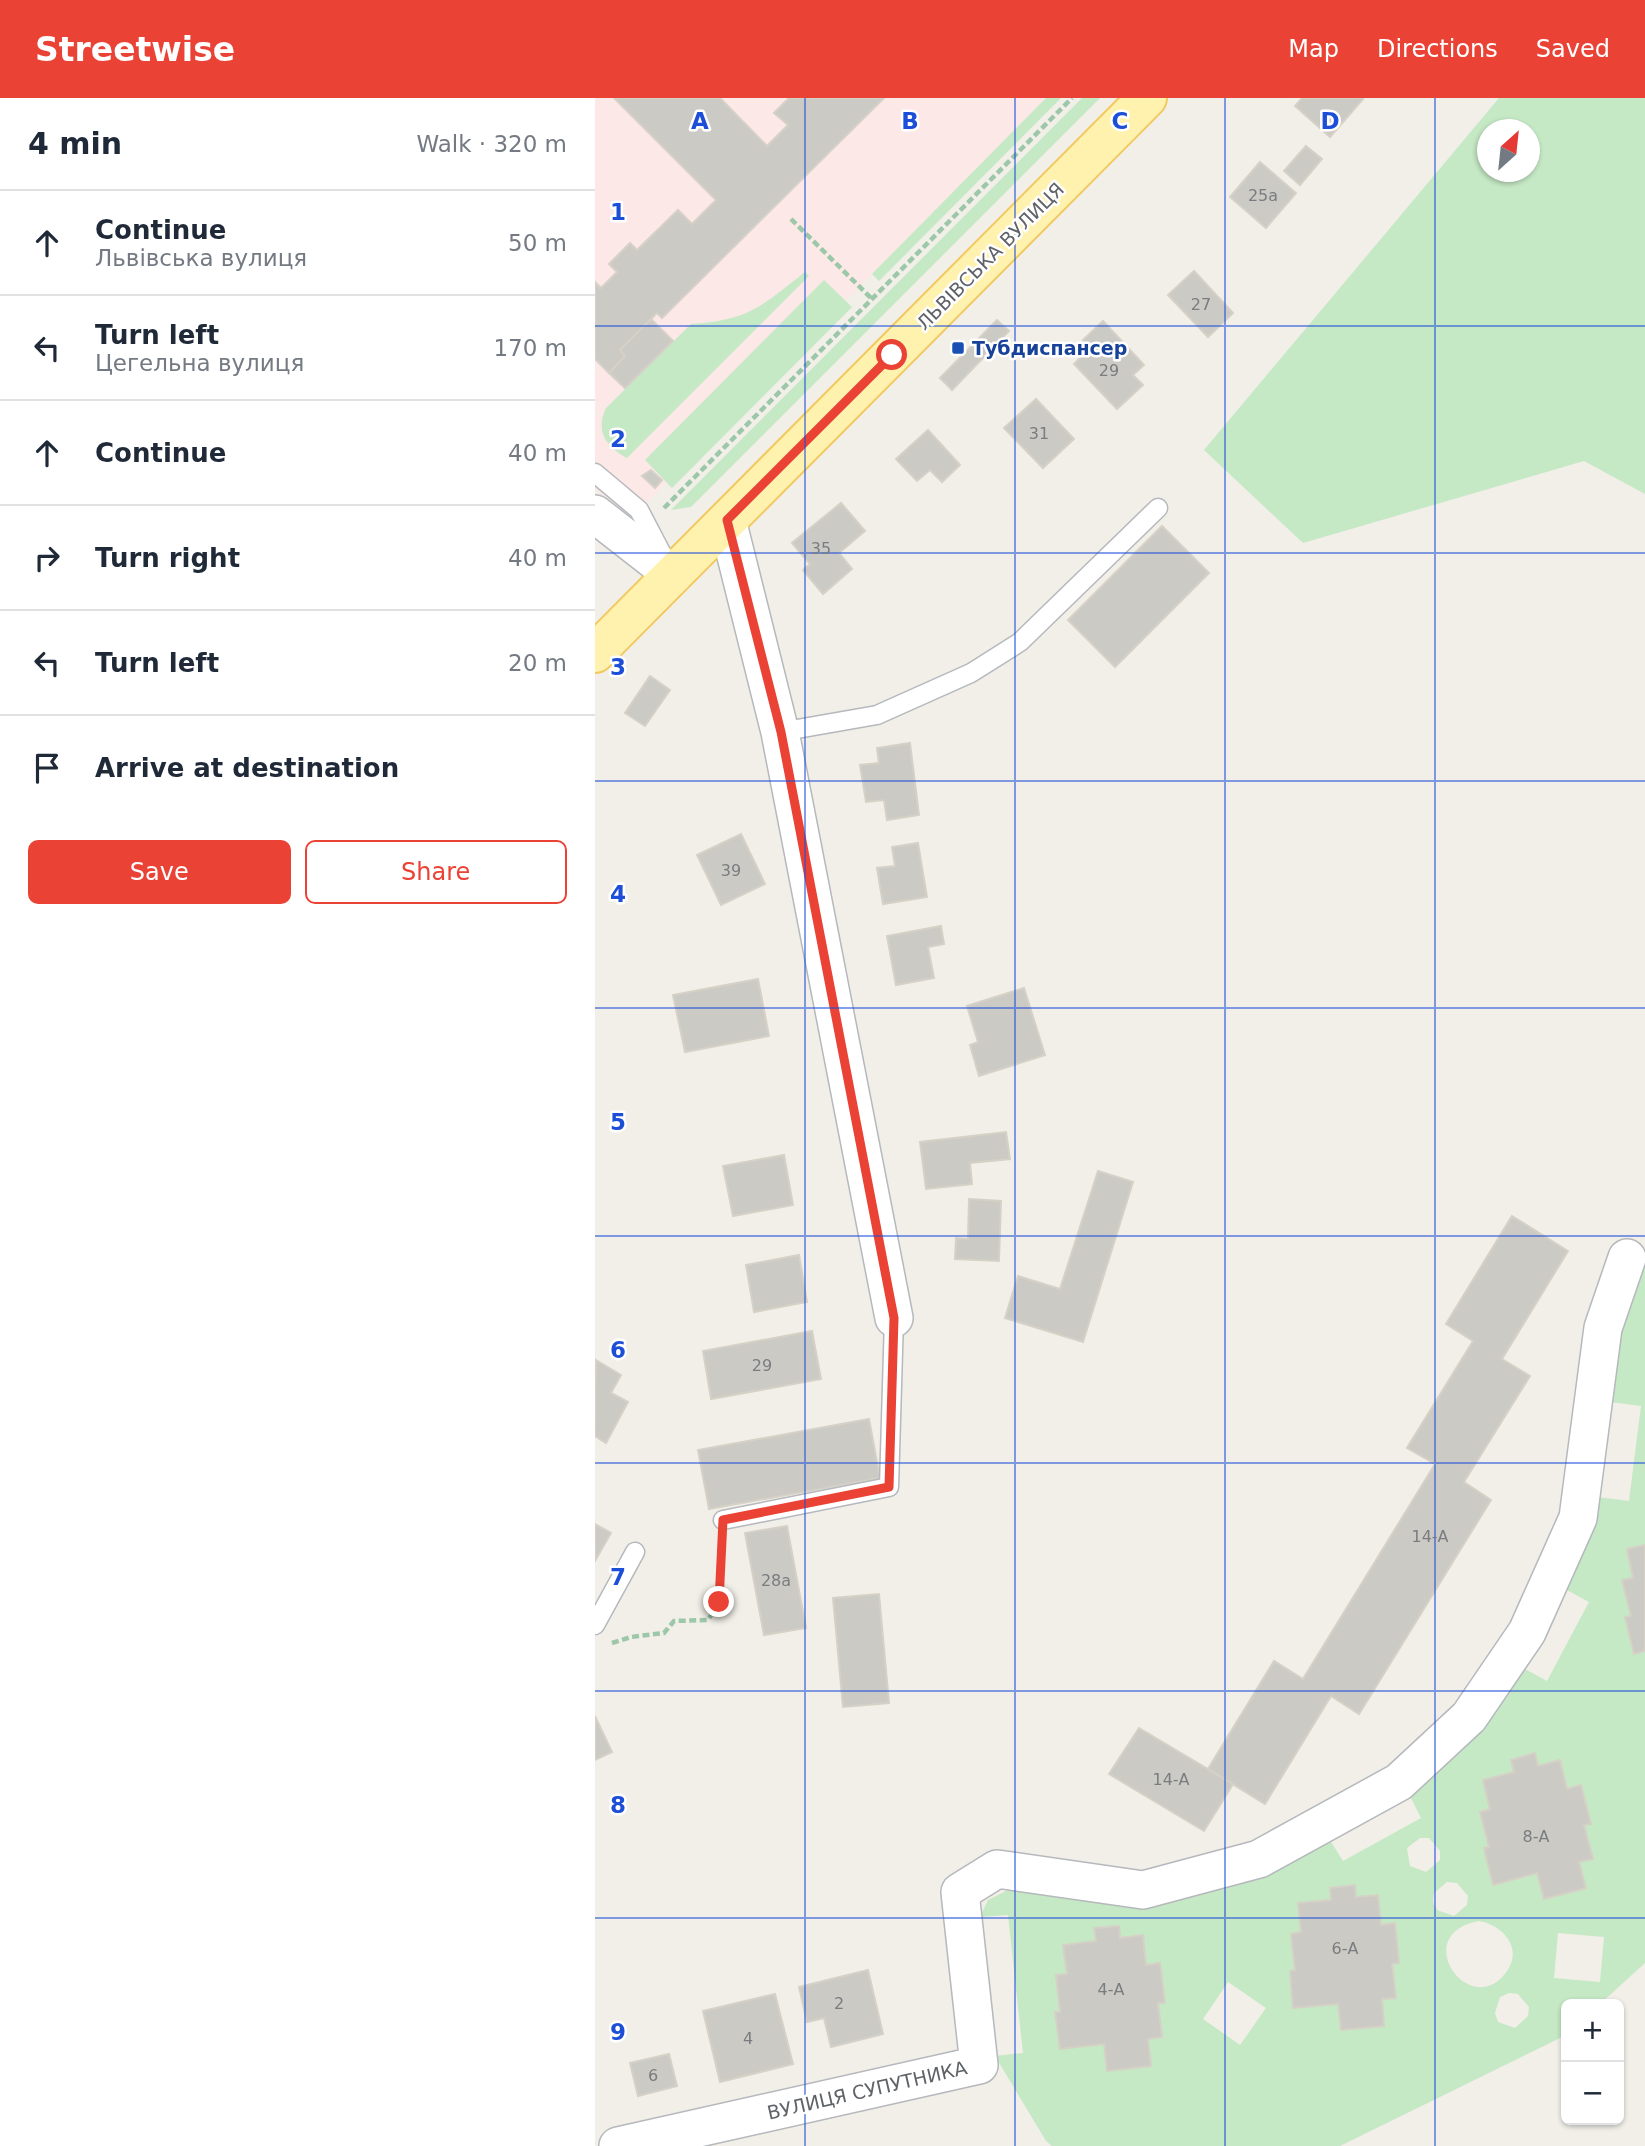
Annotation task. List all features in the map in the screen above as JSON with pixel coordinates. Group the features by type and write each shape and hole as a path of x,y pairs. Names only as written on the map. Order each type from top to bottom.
{"main road":[{"name":"ЛЬВІВСЬКА ВУЛИЦЯ","path":"595,653 1147,98"}],"street":[{"path":"595,514 673,575"},
{"path":"727,520 781,732 894,1318"},
{"name":"ВУЛИЦЯ СУПУТНИКА","path":"618,2146 979,2065 961,1892 997,1869 1143,1890 1259,1859 1399,1782 1469,1717 1520,1643 1578,1518 1603,1328 1627,1258"}],"lane":[{"path":"595,473 639,510 673,575"},
{"path":"781,732 877,715 971,673 1020,642 1158,508"},
{"path":"723,1520 889,1487 894,1318"},
{"path":"595,1625 635,1552"}],"path":[{"path":"647,524 1072,98"},
{"path":"791,219 872,299"},
{"path":"607,1645 631,1637 664,1633 674,1622 708,1620 719,1602 723,1520"}],"shaded area":[{"path":"595,98 1046,98 632,517 595,489"}],"green space":[{"path":"1046,98 1061,98 879,281 872,274"},
{"path":"1082,98 1100,98 691,507 671,510"},
{"path":"1499,98 1645,98 1645,494 1584,461 1303,543 1204,450 1477,124 1477,182 1540,182 1540,119 1481,119"},
{"path":"805,272 809,276 627,458 613,449 602,431 606,408 691,324 727,319 753,310"},
{"path":"824,280 852,307 672,488 645,460"},
{"path":"1645,1266 1645,1963 1605,1999 1561,1999 1561,2037 1340,2146 1052,2146 1046,2141 995,2056 1023,2053 1008,1915 980,1917 988,1900 1008,1890 1144,1907 1330,1840 1343,1861 1421,1818 1410,1796 1523,1668 1547,1681 1589,1602 1565,1589 1598,1497 1629,1501 1641,1406 1611,1402 1620,1332","holes":["1420,1838 1429,1838 1440,1851 1440,1860 1426,1872 1410,1866 1407,1848","1447,1882 1457,1883 1468,1896 1467,1905 1454,1916 1437,1910 1433,1902 1434,1893","1479,1921 1496,1927 1508,1939 1512,1946 1511,1962 1507,1971 1493,1984 1477,1987 1463,1981 1453,1970 1447,1956 1448,1942 1458,1929","1558,1933 1604,1937 1600,1982 1554,1978","1228,1982 1266,2008 1240,2045 1203,2019","1509,1993 1518,1994 1529,2007 1528,2016 1515,2028 1498,2022 1495,2013 1500,1997"]}],"building":[{"path":"614,98 720,98 767,146 788,125 774,113 789,98 884,98 662,318 657,313 620,350 625,356 609,373 595,359 595,282 601,288 617,272 609,264 630,243 637,250 678,210 692,224 716,200"},
{"path":"1302,98 1363,99 1330,137 1295,106"},
{"path":"1306,146 1322,159 1300,185 1284,171"},
{"path":"1260,162 1296,193 1266,228 1230,197"},
{"path":"1194,271 1233,313 1208,337 1168,295"},
{"path":"651,319 673,341 625,388 609,373 625,356 620,350"},
{"path":"997,320 1009,331 952,390 940,378"},
{"path":"1103,321 1144,365 1133,375 1143,385 1117,409 1074,364 1090,348 1083,340"},
{"path":"1036,399 1074,439 1043,468 1004,428"},
{"path":"928,430 960,465 942,482 930,470 917,481 896,459"},
{"path":"651,470 662,480 655,488 642,476"},
{"path":"841,503 865,531 839,553 852,569 823,594 803,570 810,564 792,543"},
{"path":"1162,526 1209,573 1115,667 1068,620"},
{"path":"650,676 670,690 645,726 625,713"},
{"path":"910,743 919,815 887,820 884,800 866,802 860,765 879,763 877,748"},
{"path":"741,834 765,884 721,905 697,855"},
{"path":"918,843 927,897 883,904 877,868 895,866 892,847"},
{"path":"941,926 944,944 928,947 934,978 896,985 887,936"},
{"path":"758,979 769,1036 685,1052 673,995"},
{"path":"1024,988 1045,1055 979,1076 970,1045 978,1042 967,1006"},
{"path":"1006,1132 1010,1159 970,1163 972,1184 926,1189 920,1142"},
{"path":"784,1155 793,1205 733,1216 723,1166"},
{"path":"1098,1171 1133,1182 1083,1342 1005,1318 1018,1276 1060,1289"},
{"path":"969,1199 1001,1201 999,1261 955,1259 956,1238 968,1239"},
{"path":"1512,1216 1568,1251 1502,1359 1530,1376 1464,1482 1491,1500 1359,1714 1331,1696 1265,1804 1208,1769 1274,1661 1303,1679 1435,1464 1407,1448 1473,1341 1446,1324"},
{"path":"799,1255 807,1302 754,1312 746,1265"},
{"path":"812,1331 821,1379 711,1399 703,1351"},
{"path":"596,1360 621,1375 611,1393 628,1402 606,1443 595,1436"},
{"path":"869,1419 880,1478 709,1509 698,1450"},
{"path":"595,1524 611,1533 595,1561"},
{"path":"787,1526 806,1628 764,1635 745,1533"},
{"path":"1645,1545 1645,1651 1634,1654 1625,1617 1631,1616 1622,1580 1633,1578 1627,1549"},
{"path":"879,1594 889,1703 843,1707 833,1598"},
{"path":"595,1716 612,1752 595,1760"},
{"path":"1139,1728 1233,1784 1204,1831 1109,1774"},
{"path":"1535,1753 1538,1766 1560,1760 1567,1789 1581,1785 1591,1824 1584,1825 1593,1859 1579,1862 1586,1888 1544,1899 1537,1873 1493,1885 1484,1848 1489,1847 1480,1812 1490,1809 1483,1780 1514,1772 1511,1760"},
{"path":"1355,1885 1356,1897 1378,1895 1381,1925 1395,1923 1399,1963 1392,1964 1396,1998 1382,1999 1384,2026 1341,2030 1338,2004 1293,2008 1290,1971 1295,1970 1291,1934 1301,1932 1298,1903 1331,1900 1330,1888"},
{"path":"1119,1926 1120,1938 1143,1935 1146,1965 1160,1963 1165,2003 1158,2003 1162,2037 1148,2039 1151,2066 1107,2071 1104,2044 1060,2049 1055,2012 1060,2012 1056,1975 1067,1974 1063,1945 1096,1941 1094,1928"},
{"path":"868,1970 883,2034 831,2047 824,2018 807,2022 799,1987"},
{"path":"775,1994 793,2064 720,2082 703,2011"},
{"path":"669,2054 677,2086 638,2096 630,2063"}],"place":[{"name":"Тубдиспансер","path":"958,348"}],"route":[{"path":"719,1602 723,1520 889,1487 894,1318 781,732 727,520 892,355"}]}
